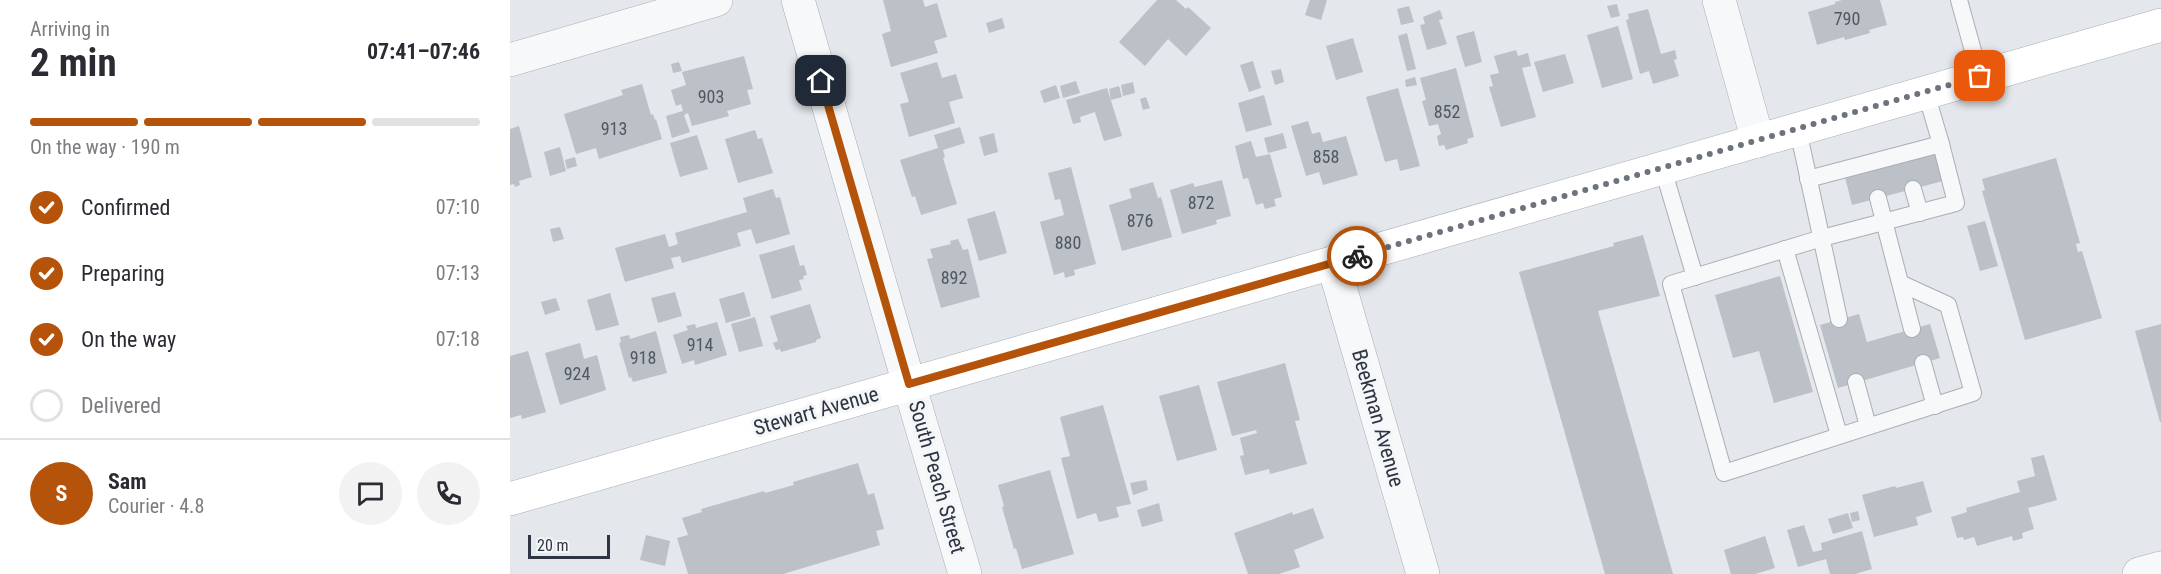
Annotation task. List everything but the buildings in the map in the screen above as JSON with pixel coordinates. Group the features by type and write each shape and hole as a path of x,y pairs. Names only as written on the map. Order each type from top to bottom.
{"main road":[{"name":"Stewart Avenue","path":"510,499 2161,24"}],"street":[{"path":"510,60 716,0"},
{"name":"South Peach Street","path":"798,0 965,574"},
{"path":"1719,0 1758,141"},
{"name":"Beekman Avenue","path":"1333,263 1423,574"},
{"path":"2139,574 2161,568"}],"lane":[{"path":"1959,0 1980,76"},
{"path":"1902,284 1948,305 1973,393 1724,473 1671,284 1822,238 1956,203 1926,93"},
{"path":"1798,130 1839,319"},
{"path":"1808,179 1869,167 1941,144"},
{"path":"1663,169 1695,277"},
{"path":"1913,189 1920,213"},
{"path":"1878,198 1912,329"},
{"path":"1785,249 1839,435"},
{"path":"1923,363 1935,406"},
{"path":"1856,382 1868,426"}],"way so far":[{"path":"1357,256 1980,76"}],"route":[{"path":"821,81 909,384 1357,256"}]}
